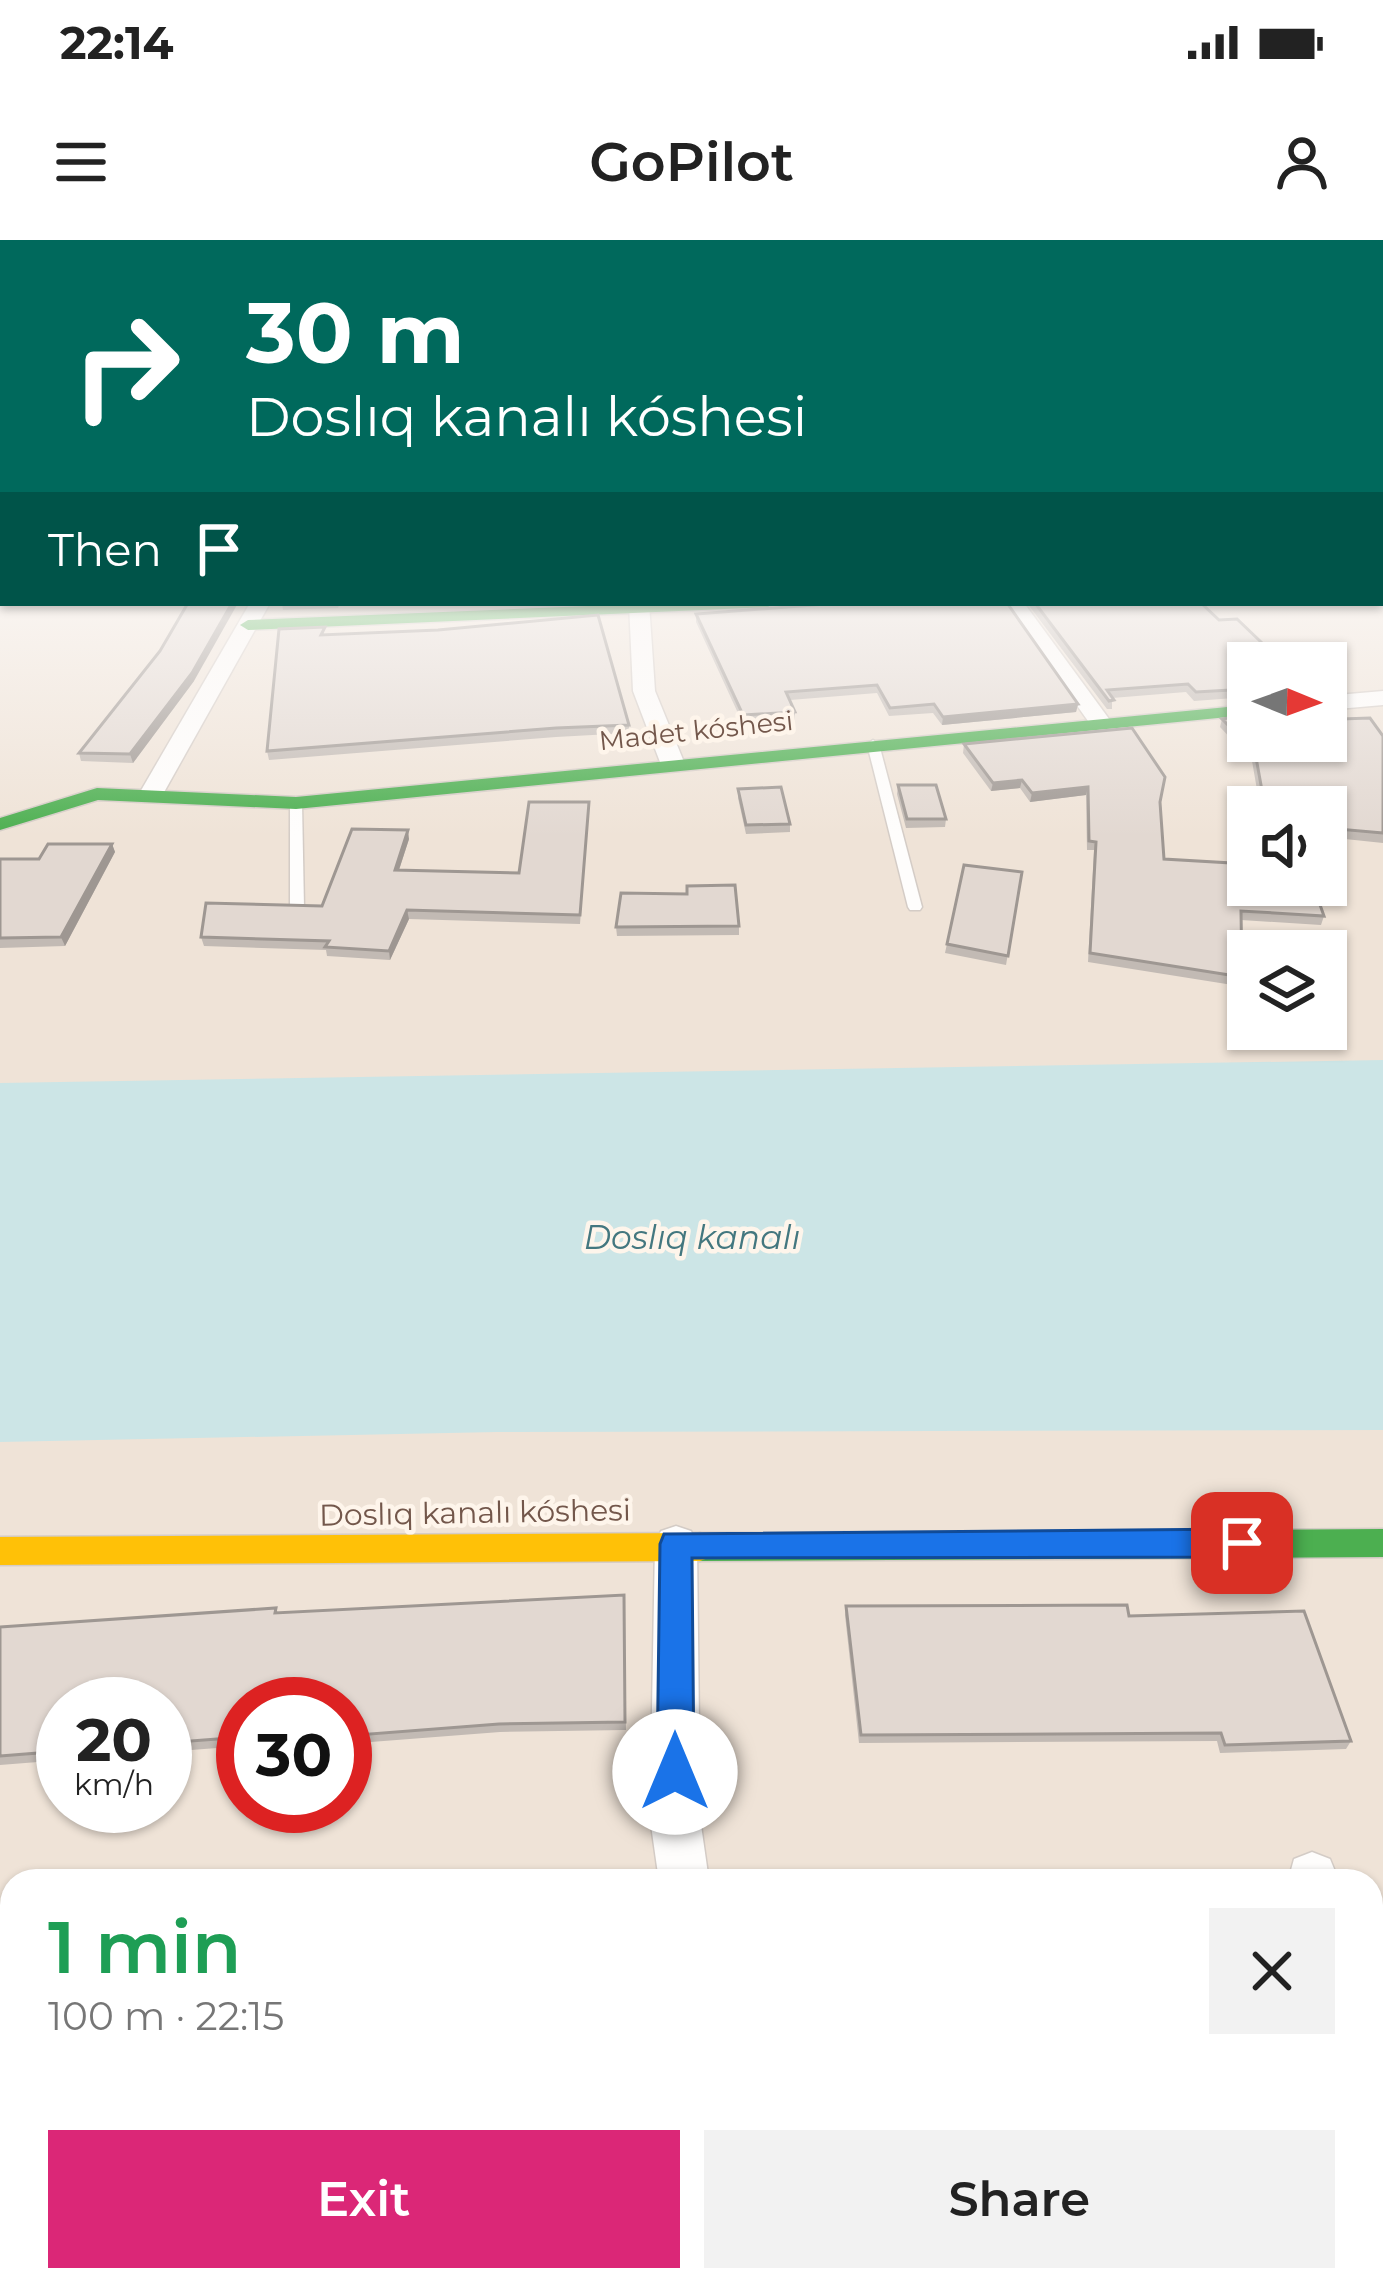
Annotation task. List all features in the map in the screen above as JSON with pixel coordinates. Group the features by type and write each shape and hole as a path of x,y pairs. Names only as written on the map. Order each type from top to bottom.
{"street":[{"path":"151,794 236,646"},
{"path":"641,646 644,692 672,762"},
{"path":"1045,646 1101,723"},
{"path":"1347,702 1383,698"},
{"name":"Madet kóshesi","path":"0,824 97,794 296,803 672,762 1227,712"},
{"name":"Doslıq kanalı kóshesi","path":"0,1551 1383,1543"},
{"path":"676,1544 675,1818 682,1869"}],"lane":[{"path":"873,744 914,907"},
{"path":"296,803 297,908"}],"shaded area":[{"path":"0,646 1227,646 1227,762 1347,762 1347,646 1383,646 1383,1869 0,1869"}],"water":[{"name":"Doslıq kanalı","path":"1383,1060 1383,1430 497,1432 0,1442 0,1083"}],"building":[{"path":"163,646 208,646 130,754 79,753"},
{"path":"277,646 607,646 629,725 556,728 267,751"},
{"path":"711,646 1037,646 1078,704 943,717 934,704 890,708 877,685 786,692 795,712 743,715"},
{"path":"1067,646 1227,646 1227,690 1196,692 1188,684 1107,690 1114,700 1109,701"},
{"path":"1370,718 1383,736 1383,833 1347,830 1347,786 1261,786 1257,762 1347,762 1347,719"},
{"path":"1132,728 1165,777 1160,802 1164,859 1227,863 1227,906 1320,906 1324,916 1241,911 1241,930 1227,930 1227,975 1090,953 1096,842 1089,841 1088,787 1032,793 1022,780 993,783 964,744"},
{"path":"898,785 936,785 946,819 907,819"},
{"path":"781,787 790,824 746,825 738,789"},
{"path":"529,802 589,802 580,915 407,910 389,951 325,947 329,941 201,937 206,903 322,906 352,829 408,830 395,870 519,873"},
{"path":"48,844 112,844 61,937 0,938 0,859 39,859"},
{"path":"964,865 1022,872 1008,956 947,944"},
{"path":"735,885 739,926 616,927 621,893 687,894 687,886"},
{"path":"624,1595 625,1722 499,1724 372,1734 372,1677 216,1677 216,1739 192,1741 192,1677 36,1677 36,1753 0,1756 0,1627 276,1608 275,1613"},
{"path":"1127,1605 1129,1616 1304,1611 1351,1741 1225,1745 1221,1733 861,1735 846,1606"}],"traffic: fast":[{"path":"0,824 97,794 296,803 1227,712"},
{"path":"700,1547 1383,1543"}],"traffic: slow":[{"path":"0,1551 700,1547"}],"route":[{"path":"675,1772 676,1544 1242,1543"}]}
